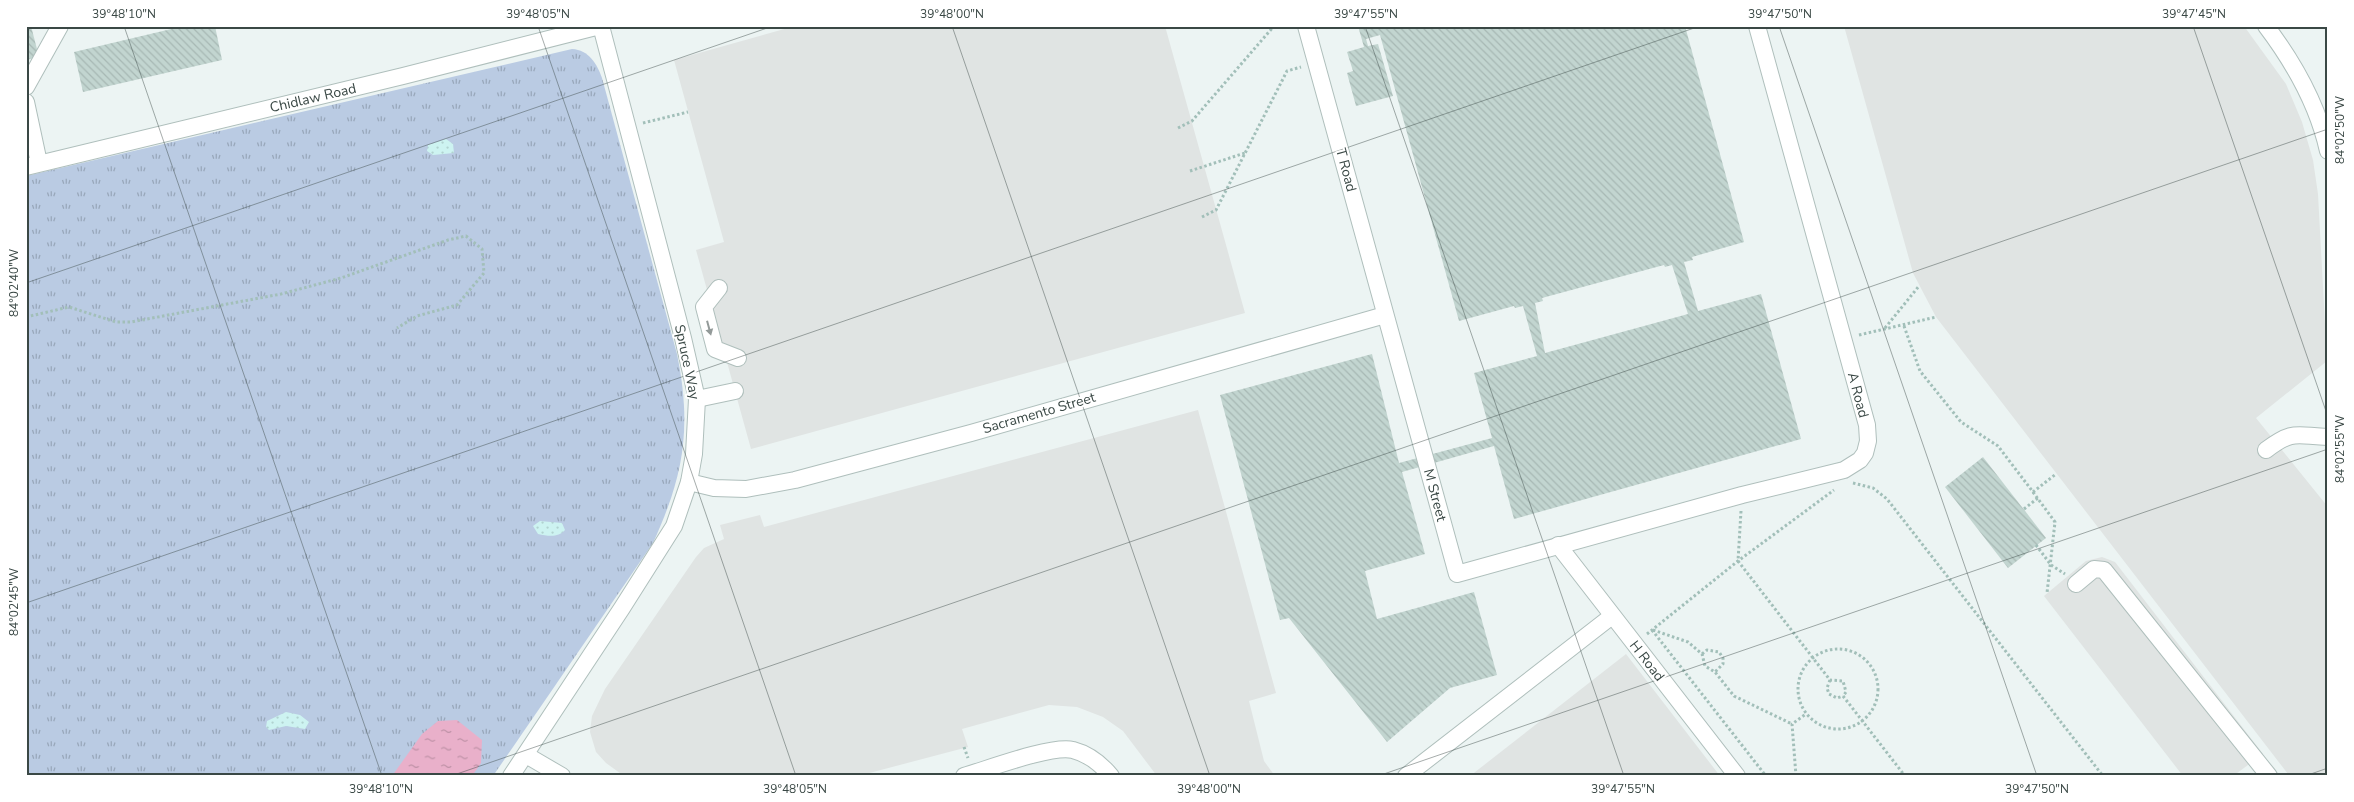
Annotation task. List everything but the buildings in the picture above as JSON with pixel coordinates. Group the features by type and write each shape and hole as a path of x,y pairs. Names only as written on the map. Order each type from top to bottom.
{"street":[{"path":"26,87 60,26"},
{"name":"Spruce Way","path":"511,776 674,526 689,482 697,423 697,399 628,127 600,26"},
{"name":"Chidlaw Road","path":"33,165 403,76 600,26"},
{"name":"T Road","path":"1306,26 1385,315"},
{"name":"A Road","path":"1558,545 1742,495 1844,470 1860,460 1865,453 1868,441 1867,425 1757,26"},
{"path":"2266,26 2300,78 2314,108 2328,151"},
{"path":"26,102 33,165"},
{"path":"719,288 704,307 714,349 738,358"},
{"name":"Sacramento Street","path":"689,482 714,488 746,489 795,480 971,433 1385,315"},
{"name":"M Street","path":"1385,315 1457,574 1558,545"},
{"path":"697,399 735,391"},
{"path":"2266,450 2285,436 2300,433 2328,437"},
{"name":"H Road","path":"1558,545 1737,776"},
{"path":"2072,580 2094,569 2104,570 2268,776"},
{"path":"1406,776 1612,616"},
{"path":"964,776 1048,752 1071,749 1089,756 1111,776"},
{"path":"526,754 562,776"}],"path":[{"path":"1178,128 1192,121 1274,26"},
{"path":"1202,216 1216,210 1287,71 1316,63"},
{"path":"628,127 688,112"},
{"path":"1190,172 1246,152"},
{"path":"26,317 69,307 116,322 131,322 281,294 358,272 448,240 466,236 476,242 482,249 484,273 457,305 417,316 396,328"},
{"path":"1885,328 1919,286"},
{"path":"1843,340 1885,328 1904,326 1936,317"},
{"path":"1904,326 1920,371 1961,422 1998,446 2055,522 2047,593"},
{"path":"2033,492 2056,474"},
{"path":"1848,484 1860,484 1873,488 1887,498 2103,776"},
{"path":"1634,644 1738,561 1836,488"},
{"path":"1742,495 1738,561 1830,680 1843,681 1846,692 1844,696"},
{"path":"2024,509 2038,498"},
{"path":"2036,545 2051,565 2072,580"},
{"path":"1652,630 1688,642 1702,654 1705,666 1715,672 1734,696 1792,724"},
{"path":"1652,630 1766,776"},
{"path":"1835,648 1850,649 1864,657 1876,677 1877,689 1874,706 1863,721 1843,729 1833,729 1821,726 1806,714 1798,699 1798,682 1800,674 1812,657 1819,652 1835,648"},
{"path":"1702,654 1707,650 1720,652 1723,664 1715,672"},
{"path":"1830,680 1827,688 1829,694 1837,698 1844,696"},
{"path":"1844,696 1906,776"},
{"path":"1792,724 1806,714"},
{"path":"1792,724 1796,776"}],"green space":[{"path":"572,49 588,55 598,68 602,78 677,354 684,405 682,451 672,495 653,543 493,776 26,776 26,176"}],"sand":[{"path":"446,139 453,144 454,153 433,155 427,151 428,145"},
{"path":"540,521 562,523 565,530 556,535 538,534 533,526"},
{"path":"286,712 300,715 309,722 305,729 286,726 269,730 266,727 267,721"}],"shaded area":[{"path":"795,26 1165,26 1245,313 751,449 696,250 724,242 674,60"},
{"path":"1844,26 2244,26 2286,84 2302,122 2313,160 2318,194 2327,361 2256,418 2328,507 2328,776 2290,776 2288,774 1936,317 1913,273"},
{"path":"1198,410 1276,693 1249,701 1264,761 1275,776 1157,776 1123,731 1103,717 1077,707 1049,705 962,729 968,747 858,776 624,776 606,763 596,752 590,732 592,716 605,689 696,557 704,548 724,539 720,525 760,515 764,527"},
{"path":"2102,557 2115,562 2263,754 2233,776 2183,776 2044,596 2086,561"},
{"path":"1626,654 1720,776 1470,776"}],"water":[{"path":"457,720 482,740 481,763 472,776 392,776 422,734 438,721"}]}
